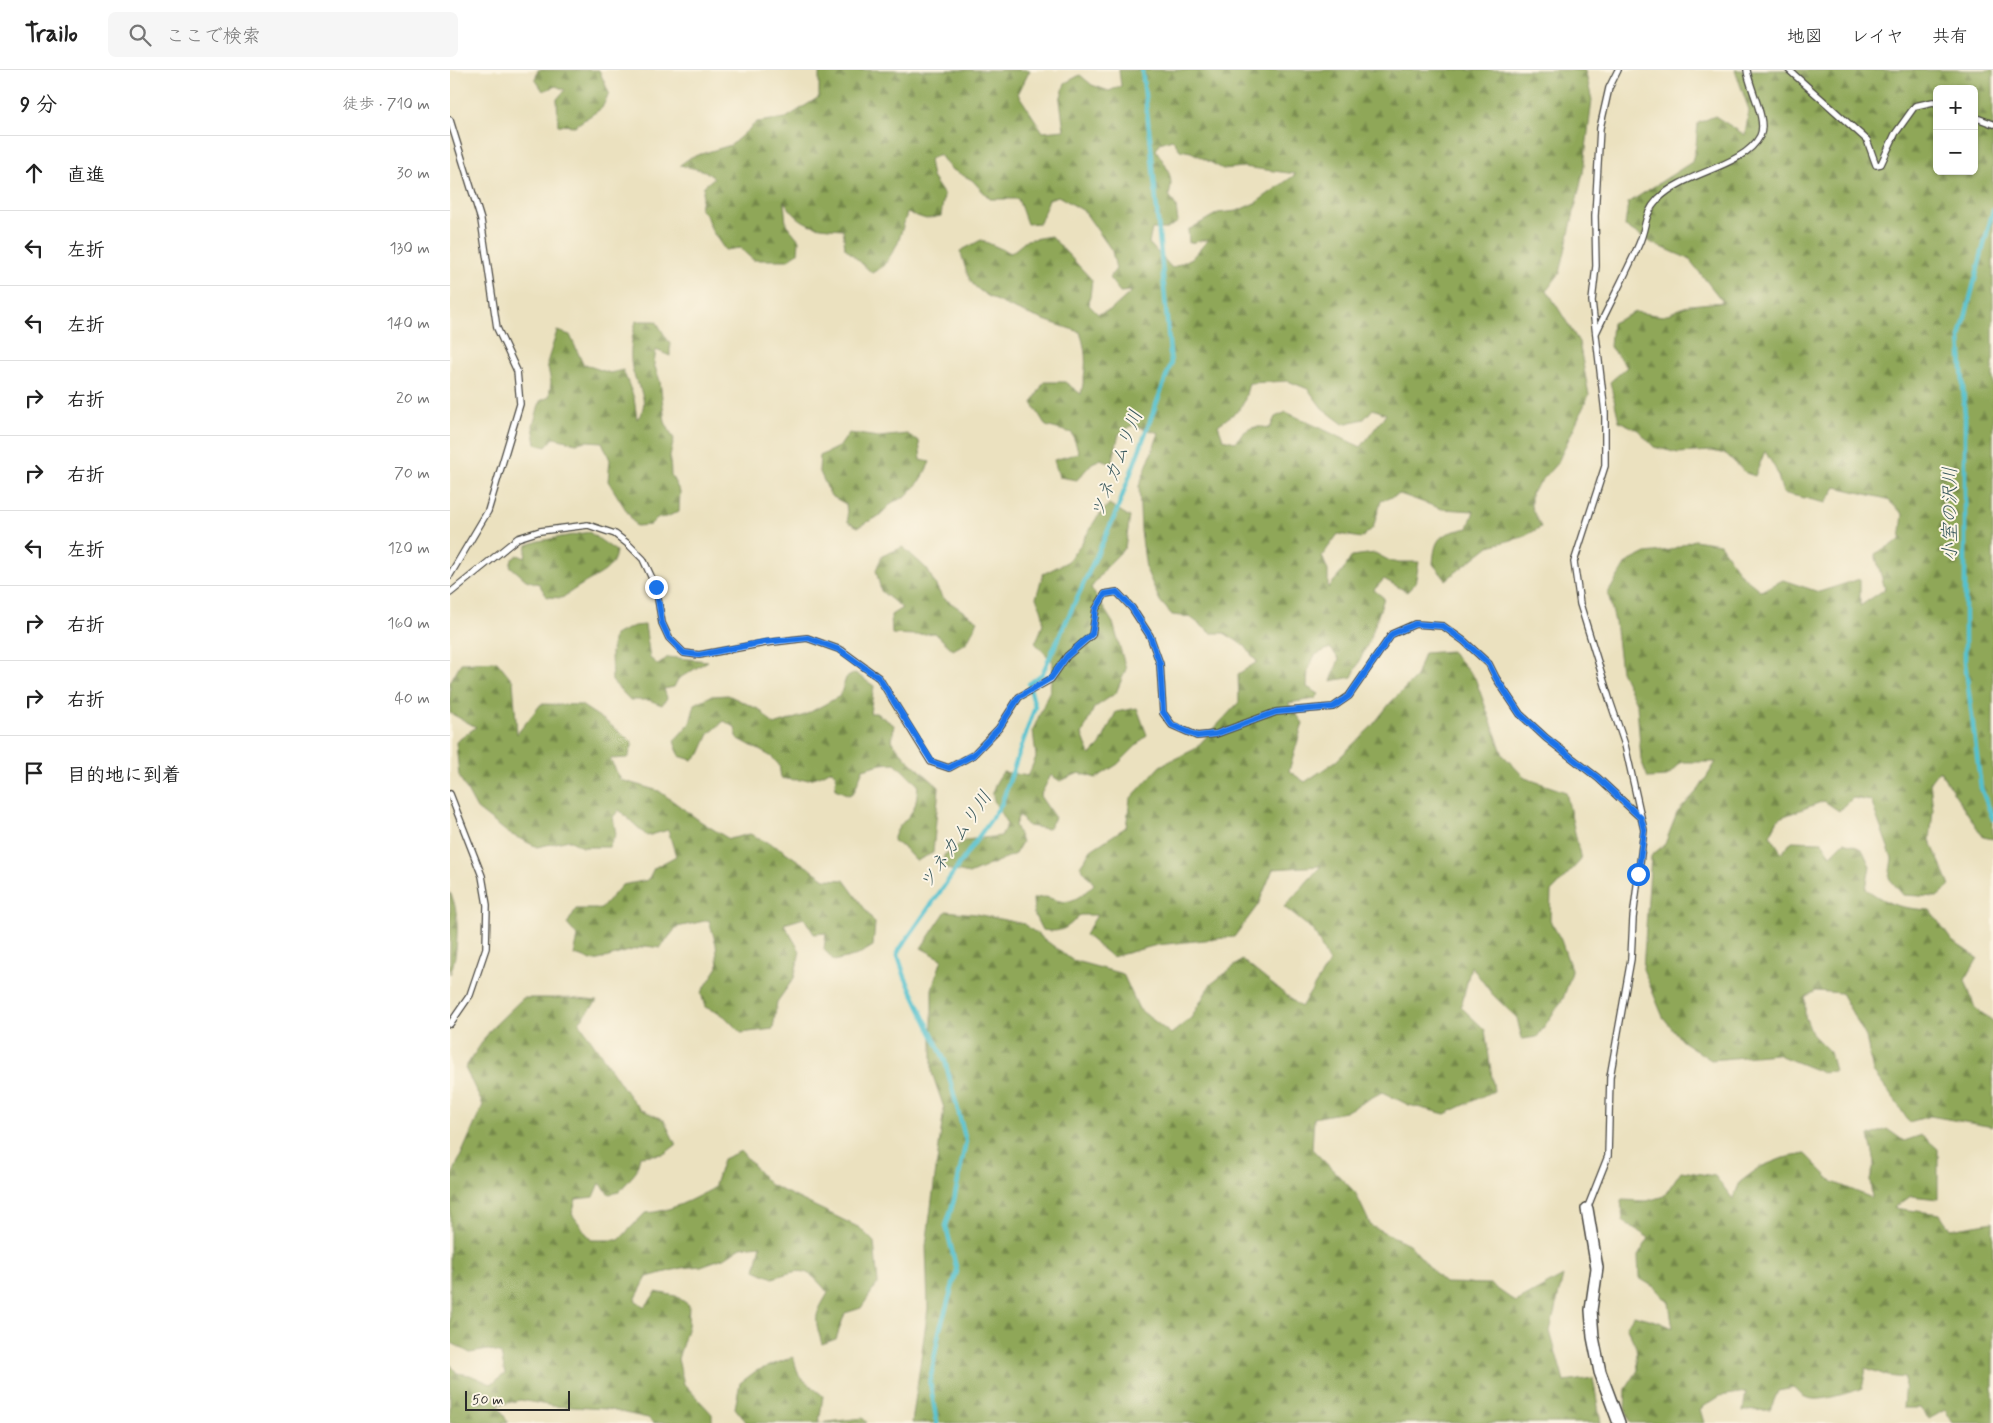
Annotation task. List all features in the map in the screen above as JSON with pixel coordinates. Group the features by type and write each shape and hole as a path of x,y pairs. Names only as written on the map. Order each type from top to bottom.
{"street":[{"path":"1587,1210 1597,1268 1591,1310 1593,1338 1600,1372 1619,1423"}],"lane":[{"path":"1587,1210 1608,1156 1610,1077 1631,959 1634,909 1644,830 1625,745 1580,604 1574,562 1605,466 1605,413 1592,301 1596,266 1595,216 1600,128 1609,88 1618,70"},
{"path":"1596,333 1640,242 1648,210 1660,197 1681,181 1722,166 1751,148 1760,136 1763,126 1747,70"},
{"path":"1789,70 1867,140 1876,165 1881,164 1895,134 1915,106 1933,102"},
{"path":"1978,118 1993,124"},
{"path":"450,120 481,220 497,328 517,371 520,404 488,511 450,575"},
{"path":"450,593 518,538 540,531 588,525 615,534 643,559 656,587 662,623 669,638 684,653 699,655 765,642 808,638 840,650 879,678 932,762 949,768 973,755 999,728 1019,697 1051,678 1067,656 1092,634 1096,609 1105,594 1117,592 1132,608 1150,636 1160,664 1163,712 1172,725 1197,736 1216,734 1276,712 1333,707 1349,696 1392,634 1415,624 1443,626 1464,641 1489,664 1520,714 1546,738 1598,778 1641,818"},
{"path":"450,794 482,876 487,905 486,948 470,995 450,1024"}],"green space":[{"path":"538,70 599,70 609,93 602,108 575,126 558,125 557,99 565,90 556,86 543,91 535,79"},
{"path":"824,70 1030,70 1018,94 1043,132 1064,130 1060,100 1065,83 1080,75 1092,85 1109,91 1121,86 1119,70 1585,70 1592,100 1583,173 1560,273 1547,290 1579,342 1589,395 1558,462 1531,493 1531,507 1541,527 1523,537 1489,546 1446,580 1433,564 1438,541 1446,534 1468,528 1474,511 1442,509 1400,494 1381,501 1373,528 1361,538 1338,534 1322,556 1328,571 1328,588 1342,572 1352,556 1375,553 1392,562 1419,562 1415,584 1407,592 1384,579 1374,590 1384,598 1370,639 1352,677 1331,681 1339,659 1330,648 1315,655 1308,670 1307,687 1319,694 1315,699 1288,703 1303,723 1289,771 1305,782 1336,761 1372,726 1391,702 1416,677 1424,653 1451,651 1475,678 1503,755 1525,778 1566,792 1581,860 1551,892 1550,920 1561,940 1572,972 1563,999 1537,1037 1522,1039 1517,1018 1492,994 1471,966 1461,1007 1485,1030 1494,1091 1445,1114 1409,1105 1382,1092 1345,1112 1314,1118 1312,1149 1355,1192 1371,1226 1409,1244 1444,1283 1490,1284 1516,1302 1563,1276 1550,1331 1564,1382 1593,1378 1601,1423 912,1423 928,1308 926,1246 944,1108 932,1073 932,989 942,959 921,948 946,911 976,914 1024,924 1072,960 1123,974 1139,1009 1171,1034 1191,1018 1210,985 1242,960 1301,1007 1329,963 1314,931 1284,907 1321,866 1273,869 1258,905 1234,937 1157,945 1112,957 1085,935 1097,915 1080,915 1063,929 1054,931 1042,930 1034,914 1033,899 1045,897 1065,902 1070,901 1083,894 1094,884 1080,866 1091,850 1126,827 1130,799 1160,766 1195,749 1239,702 1238,674 1257,662 1245,646 1224,633 1211,633 1190,617 1172,615 1160,601 1146,569 1141,531 1139,486 1159,433 1133,425 1119,434 1112,464 1101,459 1092,463 1077,480 1059,477 1054,460 1079,453 1072,433 1046,426 1032,403 1044,382 1065,382 1081,394 1085,363 1080,332 1022,312 991,298 980,291 968,276 960,251 981,240 1011,253 1027,240 1051,236 1092,280 1089,305 1098,314 1111,310 1132,291 1120,292 1109,278 1116,269 1112,251 1084,211 1058,196 1049,199 1040,223 1027,224 1018,199 990,199 972,180 951,169 939,154 929,160 932,177 944,195 941,216 926,219 907,213 898,243 884,266 872,273 845,248 843,229 816,226 802,221 790,210 784,201 786,224 799,240 798,253 788,260 753,260 740,248 725,250 712,231 706,215 700,209 704,186 714,178 705,171 680,165 691,157 731,145 757,122 786,118 819,97 819,74","holes":["1172,139 1180,150 1191,152 1223,169 1244,167 1296,174 1257,202 1237,211 1218,213 1188,230 1189,243 1209,239 1192,258 1172,268 1149,243 1152,229 1167,229 1178,222 1176,206 1169,195 1171,189 1170,177 1156,150 1160,143","1288,381 1308,389 1322,408 1343,424 1364,419 1373,409 1386,414 1361,447 1286,412 1275,417 1270,428 1254,427 1243,433 1235,442 1223,439 1218,425 1239,410 1244,402 1249,383"]},
{"path":"1735,70 1993,70 1993,839 1983,837 1939,770 1930,782 1933,810 1930,840 1950,886 1937,897 1903,895 1889,878 1892,858 1871,801 1853,798 1839,811 1824,801 1779,818 1770,835 1782,853 1792,841 1822,842 1831,855 1844,842 1862,849 1870,866 1866,889 1889,903 1930,910 1952,941 1978,958 1965,980 1975,1008 1993,1021 1993,1127 1930,1116 1909,1122 1873,1072 1866,1037 1841,993 1816,991 1805,997 1805,1016 1812,1034 1830,1052 1835,1071 1821,1072 1776,1054 1711,1060 1682,1041 1663,1017 1643,969 1651,856 1665,844 1677,813 1699,789 1716,762 1681,762 1667,777 1648,778 1641,760 1637,705 1621,671 1615,622 1608,593 1626,563 1646,553 1670,550 1694,540 1720,544 1741,575 1761,591 1783,580 1819,592 1860,579 1860,606 1885,589 1875,554 1900,540 1903,514 1887,499 1836,487 1826,503 1783,493 1776,470 1765,451 1755,476 1746,473 1726,454 1711,451 1678,453 1654,447 1638,430 1619,421 1610,382 1627,367 1610,347 1612,323 1635,312 1663,316 1689,305 1723,302 1689,259 1652,243 1625,226 1628,203 1692,162 1696,146 1698,123 1715,116 1745,135 1749,110"},
{"path":"636,321 656,321 670,344 670,356 656,350 654,364 660,381 665,422 674,439 670,456 671,475 680,492 679,511 667,517 657,518 650,525 636,526 608,481 610,460 602,442 587,441 576,443 554,438 546,447 536,444 533,426 540,401 549,397 551,382 547,363 557,331 570,335 583,364 610,373 623,370 634,398 637,419 642,412 643,399 631,362 631,344"},
{"path":"849,433 879,437 907,434 919,441 921,460 930,462 921,480 905,497 893,502 879,516 858,527 848,522 846,504 831,496 819,470 820,456 840,446"},
{"path":"1109,504 1130,517 1125,548 1108,565 1091,588 1113,623 1126,669 1116,693 1094,708 1082,734 1090,755 1100,745 1116,712 1137,708 1147,735 1118,764 1096,778 1079,773 1060,781 1051,775 1040,796 1055,818 1048,829 1028,826 1019,815 1015,825 1022,842 1015,854 969,874 942,868 944,855 966,840 1001,836 1007,824 993,798 994,787 1003,772 1028,776 1036,757 1033,730 1050,690 1053,662 1035,643 1043,620 1043,615 1036,598 1043,574 1067,562 1081,544 1096,519"},
{"path":"589,532 616,551 615,558 604,572 562,598 547,597 539,584 526,580 510,566 512,559 518,555 525,558 527,545"},
{"path":"903,547 927,569 942,597 978,621 967,642 953,650 935,633 916,635 892,634 891,615 902,608 881,591 876,570 882,556"},
{"path":"645,625 650,658 658,665 668,657 708,661 678,679 674,687 664,689 667,698 662,705 649,700 630,700 612,681 611,653 614,635 634,626"},
{"path":"497,661 513,681 517,734 541,704 581,705 633,743 628,758 610,759 621,780 659,791 700,821 729,839 750,834 781,849 825,879 844,880 875,923 873,946 858,955 834,961 824,949 826,933 814,934 804,918 784,924 800,951 794,978 777,1002 773,1029 741,1033 724,1016 705,1007 701,993 718,967 716,944 709,920 677,927 660,948 646,946 595,961 574,955 578,937 567,924 576,909 601,909 622,885 648,880 654,868 676,856 668,830 647,836 619,810 613,817 616,834 609,847 583,847 569,840 537,847 508,833 477,809 459,776 456,742 476,727 450,713 450,682 461,663"},
{"path":"855,673 874,686 870,713 876,713 894,725 892,742 907,759 939,787 933,853 916,861 904,848 893,841 899,826 914,808 918,785 895,763 881,764 863,769 854,792 849,795 835,789 836,775 831,770 807,779 781,778 779,765 772,757 737,738 735,727 724,721 709,734 700,754 692,760 679,756 674,741 690,723 695,704 711,696 728,695 760,710 774,725 805,715 840,696 846,678"},
{"path":"450,893 456,910 457,933 455,956 450,974"},
{"path":"523,998 568,998 597,1001 579,1022 629,1096 640,1109 664,1120 676,1145 664,1154 640,1156 636,1172 619,1192 609,1194 600,1183 594,1197 576,1199 572,1214 591,1240 619,1240 645,1213 672,1208 714,1188 723,1159 741,1151 769,1184 860,1228 874,1242 878,1283 861,1308 845,1313 836,1339 822,1344 817,1317 828,1293 815,1278 804,1272 791,1272 773,1278 755,1270 761,1245 741,1247 726,1257 701,1266 681,1268 647,1277 635,1300 645,1307 656,1292 676,1296 689,1305 688,1326 678,1359 684,1384 712,1414 712,1423 653,1423 648,1418 606,1409 553,1406 520,1400 498,1405 508,1423 450,1423 450,1364 457,1373 470,1375 491,1384 505,1374 501,1354 489,1350 470,1353 450,1342 450,1180 483,1105 465,1068 491,1029"},
{"path":"1887,1129 1904,1141 1922,1135 1938,1149 1938,1199 1911,1196 1894,1208 1940,1214 1950,1229 1993,1222 1993,1423 1953,1423 1945,1410 1929,1419 1920,1408 1903,1408 1905,1378 1888,1376 1866,1368 1862,1389 1824,1399 1803,1396 1794,1388 1778,1391 1770,1410 1743,1411 1746,1392 1720,1396 1700,1409 1704,1423 1631,1423 1625,1409 1626,1389 1638,1370 1636,1347 1626,1326 1634,1315 1673,1328 1669,1303 1654,1287 1639,1278 1638,1256 1649,1238 1623,1221 1621,1200 1647,1201 1664,1196 1681,1171 1715,1176 1733,1199 1740,1182 1760,1167 1783,1158 1805,1154 1833,1182 1872,1198 1870,1180 1875,1162 1869,1136"},
{"path":"793,1357 799,1376 823,1396 819,1423 747,1423 735,1408 740,1383 756,1371"},
{"path":"863,1418 867,1423 819,1423"}],"waterway":[{"name":"ツネカムリ川","path":"937,1423 930,1382 939,1332 957,1271 946,1226 954,1200 966,1141 945,1061 905,977 897,953 1001,805 1035,707 1029,684 1042,674 1116,513 1171,364 1142,70"},
{"name":"小室の沢川","path":"1993,210 1960,337 1965,418 1965,662 1981,788 1993,819"}],"route":[{"path":"656,587 662,623 669,638 684,653 699,655 765,642 808,638 840,650 879,678 932,762 949,768 973,755 999,728 1010,708 1019,697 1051,678 1067,656 1092,634 1096,609 1105,594 1117,592 1132,608 1150,636 1160,664 1163,712 1172,725 1197,736 1216,734 1276,712 1333,707 1349,696 1372,660 1392,634 1415,624 1443,626 1464,641 1489,664 1520,714 1546,738 1598,778 1641,818 1644,830 1638,874"}]}
